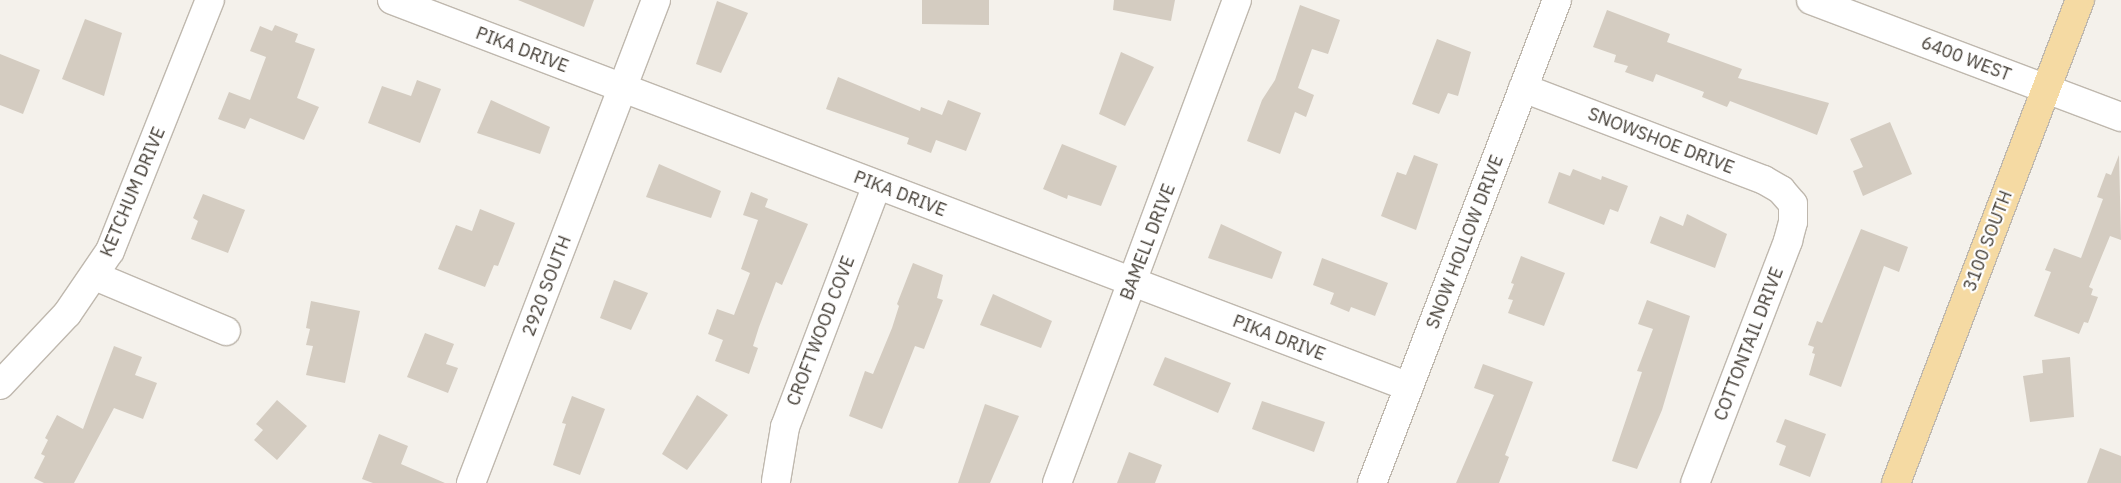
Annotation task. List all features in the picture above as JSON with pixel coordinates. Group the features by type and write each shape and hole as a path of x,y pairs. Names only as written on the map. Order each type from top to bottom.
{"main road":[{"name":"3100 SOUTH","path":"1896,483 2080,0"}],"street":[{"name":"KETCHUM DRIVE","path":"0,385 68,314 95,276 122,226 210,0"},
{"name":"PIKA DRIVE","path":"392,0 1409,387"},
{"name":"2920 SOUTH","path":"472,483 656,0"},
{"name":"BAMELL DRIVE","path":"1057,483 1237,0"},
{"name":"SNOW HOLLOW DRIVE","path":"1372,483 1557,0"},
{"name":"6400 WEST","path":"1811,0 2121,117"},
{"name":"SNOWSHOE DRIVE","path":"1523,88 1764,180 1781,190 1793,204"},
{"name":"CROFTWOOD COVE","path":"776,481 785,427 877,185"},
{"name":"COTTONTAIL DRIVE","path":"1695,483 1788,241 1793,222 1793,204"},
{"path":"95,276 226,331"}],"building":[{"path":"518,0 594,0 584,27"},
{"path":"922,0 989,0 989,25 922,24"},
{"path":"1114,0 1175,0 1171,21 1113,10"},
{"path":"717,1 748,13 721,73 696,64"},
{"path":"1300,5 1340,20 1328,54 1312,49 1298,88 1314,95 1306,117 1295,112 1280,154 1247,141 1262,100 1275,80"},
{"path":"1607,10 1670,34 1667,42 1742,69 1738,78 1829,103 1817,135 1730,101 1727,107 1702,97 1704,92 1656,74 1653,82 1625,72 1628,66 1614,62 1616,55 1593,47"},
{"path":"85,19 122,33 104,96 62,79"},
{"path":"275,25 298,34 295,42 315,49 297,98 319,107 304,140 250,118 245,129 218,119 229,92 250,100 266,57 250,51 260,26 272,31"},
{"path":"1437,39 1471,52 1458,96 1448,93 1439,114 1412,104"},
{"path":"1121,52 1154,67 1125,126 1099,114"},
{"path":"0,54 40,70 23,114 0,105"},
{"path":"838,77 920,111 921,107 942,115 948,100 981,113 966,151 936,140 931,153 907,144 909,138 826,109"},
{"path":"417,80 441,89 420,143 368,123 382,86 411,96"},
{"path":"491,100 550,127 540,154 477,133"},
{"path":"1890,122 1912,174 1863,196 1853,171 1863,167 1850,139"},
{"path":"1062,144 1117,166 1101,206 1068,195 1067,199 1043,189"},
{"path":"1414,155 1438,164 1416,230 1381,216 1397,172 1406,175"},
{"path":"2119,155 2121,240 2110,236 2089,287 2093,289 2091,295 2098,297 2088,323 2084,322 2079,334 2034,316 2051,272 2045,270 2054,248 2081,258 2103,199 2097,197 2106,173 2111,175"},
{"path":"659,164 721,191 711,218 646,197"},
{"path":"1573,169 1601,180 1602,176 1628,186 1618,212 1610,209 1604,225 1548,203 1559,172 1570,176"},
{"path":"751,192 768,199 765,207 808,224 782,285 776,282 753,346 758,348 749,374 715,361 723,340 708,334 717,309 734,315 750,273 741,269 758,220 743,215"},
{"path":"203,194 245,210 228,253 191,239 198,221 193,218"},
{"path":"480,209 515,223 498,266 494,265 485,287 438,269 456,225 472,231"},
{"path":"1687,214 1727,234 1715,268 1650,243 1660,216 1683,226"},
{"path":"1221,224 1282,252 1272,279 1208,258"},
{"path":"1861,229 1908,247 1899,272 1884,266 1841,387 1809,375 1815,354 1812,353 1814,347 1808,345 1817,321 1822,323"},
{"path":"1521,256 1565,273 1544,326 1508,313 1513,300 1508,299 1514,284 1511,283"},
{"path":"1322,258 1388,283 1375,316 1351,307 1349,312 1330,304 1334,293 1313,285"},
{"path":"913,263 943,275 937,298 943,300 924,349 915,346 882,429 849,416 865,371 873,374 892,328 899,306 897,304"},
{"path":"614,280 648,293 631,330 600,318"},
{"path":"993,294 1052,321 1041,348 980,325"},
{"path":"1647,300 1690,316 1662,410 1637,469 1612,461 1642,372 1637,371 1653,329 1638,324"},
{"path":"311,301 360,311 345,383 306,375 313,346 306,345 310,329 306,328"},
{"path":"425,333 454,344 446,364 458,368 448,393 407,377"},
{"path":"114,346 142,357 135,375 157,383 143,419 114,408 74,483 44,483 34,478 45,456 41,454 48,440 45,438 57,415 83,429"},
{"path":"1165,357 1231,383 1218,413 1153,385"},
{"path":"2070,357 2074,417 2030,422 2023,376 2043,373 2042,360"},
{"path":"1483,364 1533,382 1505,455 1509,457 1499,483 1456,483 1494,395 1474,388"},
{"path":"697,395 728,415 687,470 662,454"},
{"path":"572,396 605,409 580,475 553,465 566,424 562,423"},
{"path":"277,400 307,426 277,460 254,440 263,430 256,424"},
{"path":"1262,401 1325,422 1314,452 1252,429"},
{"path":"985,404 1019,416 990,483 958,483"},
{"path":"1785,419 1826,434 1810,477 1779,465 1786,446 1776,442"},
{"path":"379,434 408,446 401,464 445,483 373,483 362,479"},
{"path":"2100,448 2121,456 2121,483 2087,483"},
{"path":"1129,452 1162,465 1155,483 1117,483"}]}
